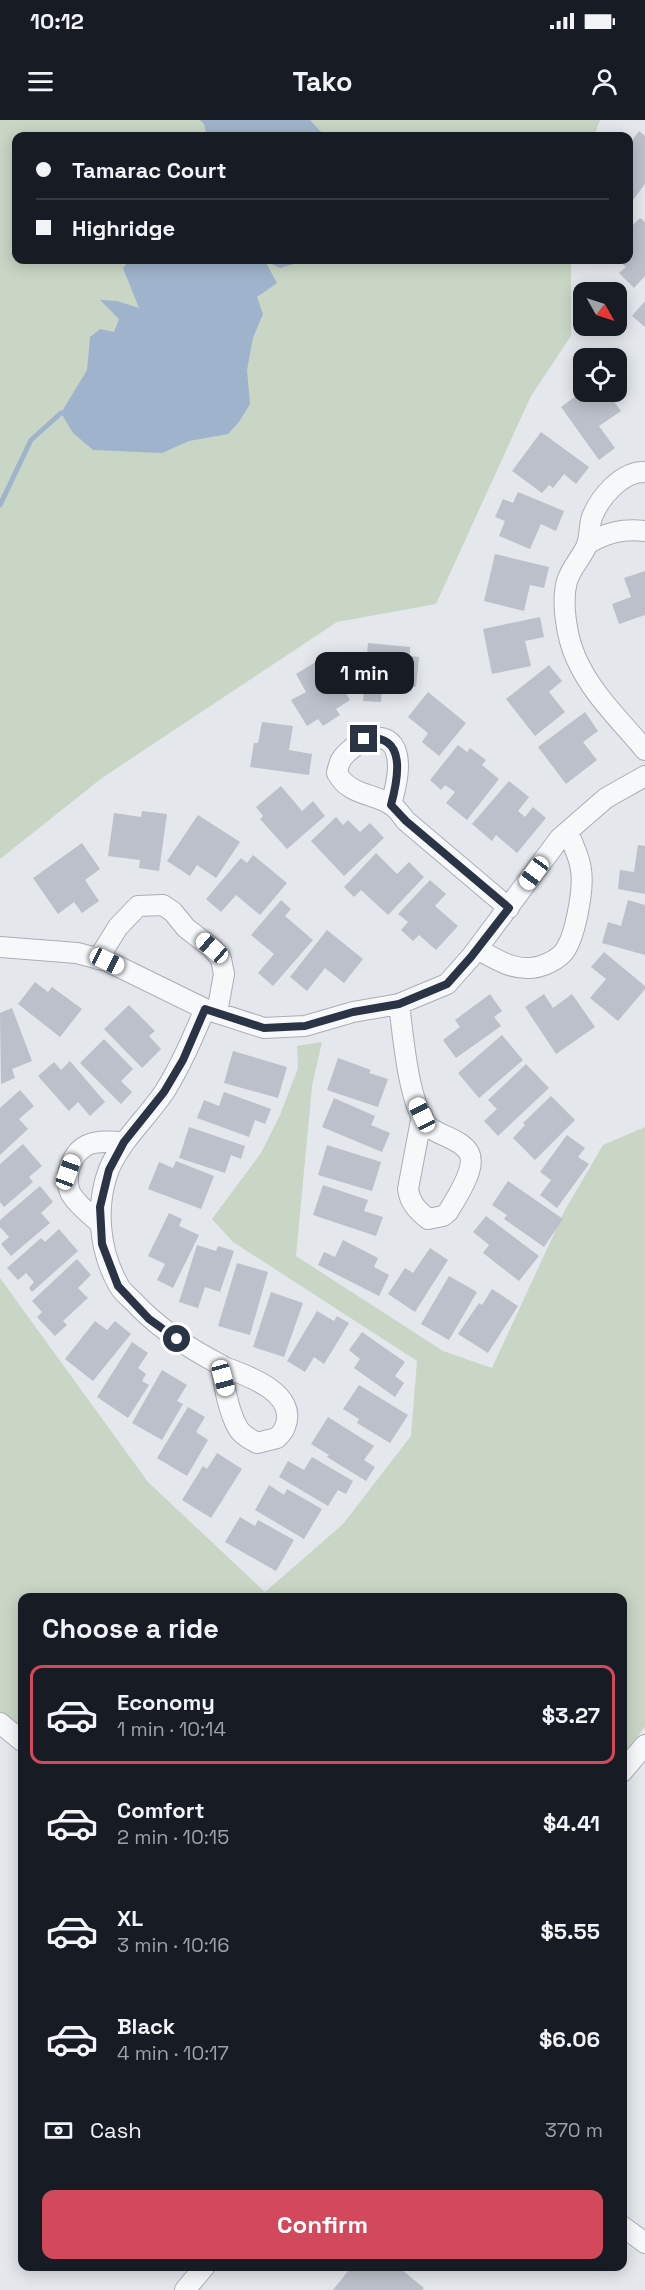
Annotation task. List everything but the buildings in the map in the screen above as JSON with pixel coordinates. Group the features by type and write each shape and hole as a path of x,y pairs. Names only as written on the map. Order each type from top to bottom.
{"street":[{"path":"645,472 638,472 619,480 592,517 587,544 567,581 565,620 575,657 589,684 645,750"},
{"path":"587,544 604,534 629,529 645,531"},
{"path":"0,947 77,952 98,959 211,1011 264,1028 305,1026 353,1012 399,1004 447,984 509,908 560,838 606,798 645,776"},
{"path":"391,805 406,821 509,908"},
{"path":"477,949 508,966 530,969 548,964 562,954 569,943 582,883 581,868 568,831"},
{"path":"98,959 118,927 138,906 164,905 186,928 212,948 220,959 224,974 211,1011 164,1092 124,1142 109,1170 100,1207 102,1244 118,1286 149,1319 191,1350 221,1365"},
{"path":"399,1004 412,1095 422,1115 427,1125 462,1146 469,1153 471,1167 448,1212 443,1216 428,1219 417,1210 409,1198 408,1190 422,1115"},
{"path":"101,1224 82,1207 70,1192 68,1172 74,1154 82,1147 97,1141 124,1142"},
{"path":"0,1723 18,1739"},
{"path":"627,1767 643,1753"},
{"path":"627,2230 645,2243"},
{"path":"185,2290 201,2271"}],"green space":[{"path":"0,120 600,120 596,132 12,132 12,264 571,264 571,336 531,396 436,604 337,622 102,778 0,859"},
{"path":"322,1042 312,1086 296,1256 443,1351 492,1368 565,1210 603,1145 645,1127 645,1727 627,1749 627,1593 18,1593 18,1726 0,1711 0,1278 148,1482 265,1592 343,1524 411,1436 417,1361 233,1242 212,1219 261,1153 280,1115 298,1068 297,1046"}],"water":[{"path":"200,120 310,120 321,132 206,132"},
{"path":"126,264 267,264 277,283 257,297 263,314 253,338 247,370 250,404 228,434 189,441 162,453 93,450 73,433 61,413 87,370 90,337 100,329 114,332 119,319 100,300 117,301 139,308 123,268"},
{"path":"271,264 294,264 280,268"}],"waterway":[{"path":"0,505 31,440 61,413"}],"route":[{"path":"177,1339 149,1319 118,1286 102,1244 100,1207 109,1170 124,1142 164,1092 183,1060 205,1009 264,1028 305,1026 353,1012 399,1004 447,984 509,908 406,821 391,805 396,786 397,764 394,748 387,741 373,737 364,739"}]}
